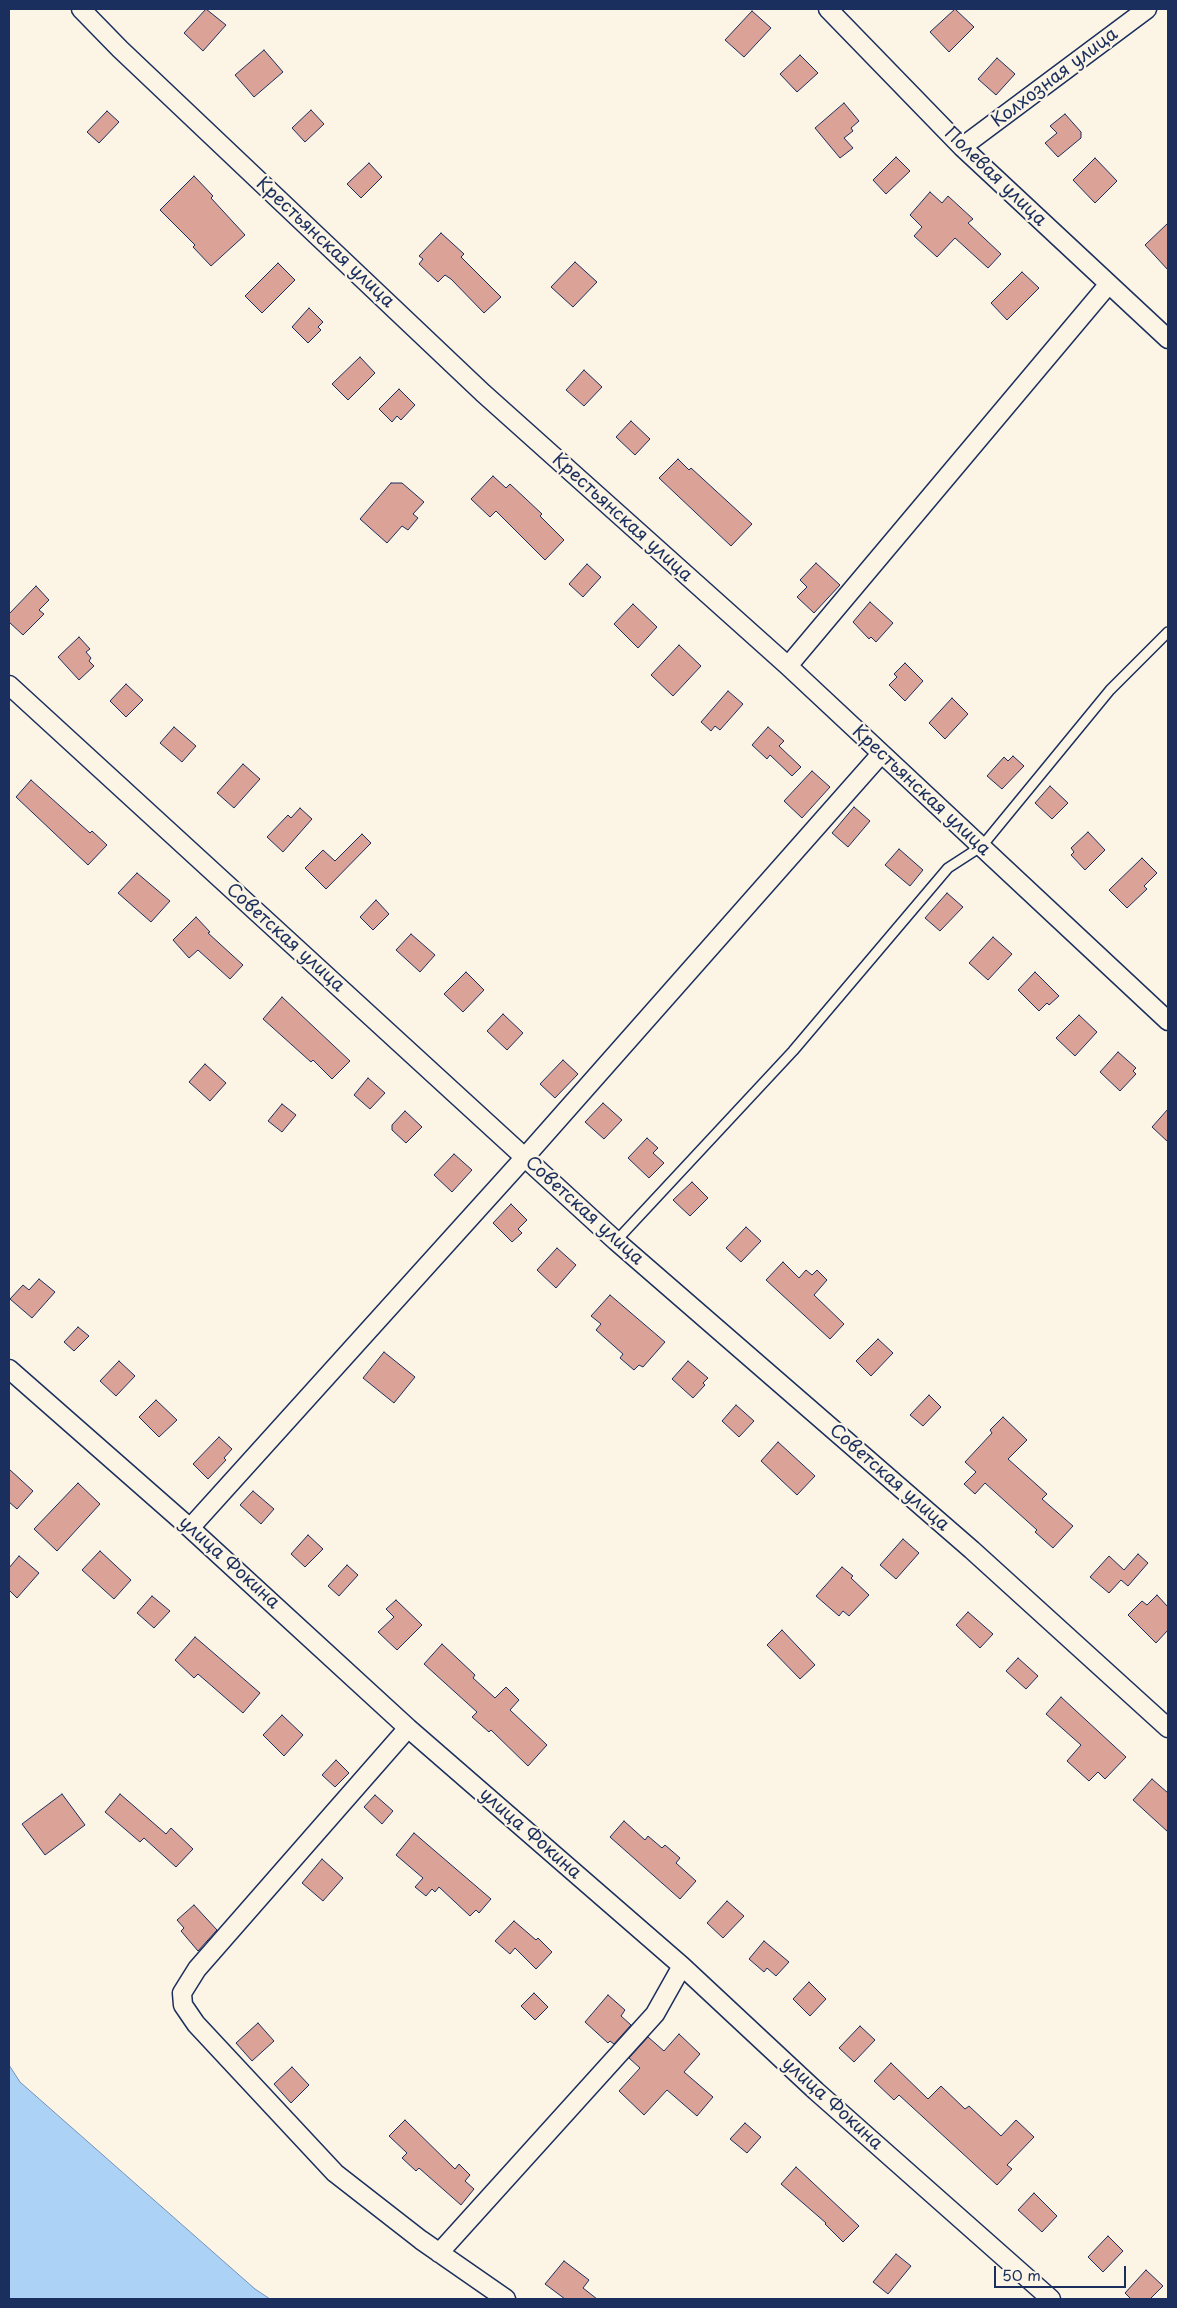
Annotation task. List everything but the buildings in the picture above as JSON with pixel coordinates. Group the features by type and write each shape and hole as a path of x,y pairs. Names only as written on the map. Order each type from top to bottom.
{"street":[{"name":"Крестьянская улица","path":"81,9 120,49 483,393 788,666 1168,1021"},
{"name":"Полевая улица","path":"828,9 962,147 1108,285 1168,338"},
{"name":"Колхозная улица","path":"962,147 1147,9"},
{"path":"788,666 1108,285"},
{"name":"Советская улица","path":"9,685 616,1241 972,1550 1168,1728"},
{"path":"190,1528 525,1157 881,754"},
{"name":"улица Фокина","path":"9,1369 190,1528 408,1728 682,1966 816,2091 1051,2299"},
{"path":"408,1728 197,1969 182,1993 183,2004 188,2014 335,2173 439,2252 506,2299"},
{"path":"439,2252 655,2014 682,1966"}],"lane":[{"path":"616,1241 793,1051 948,868 982,846 1110,690 1168,632"}],"water":[{"path":"9,2065 20,2082 255,2289 270,2299 9,2299"}]}
